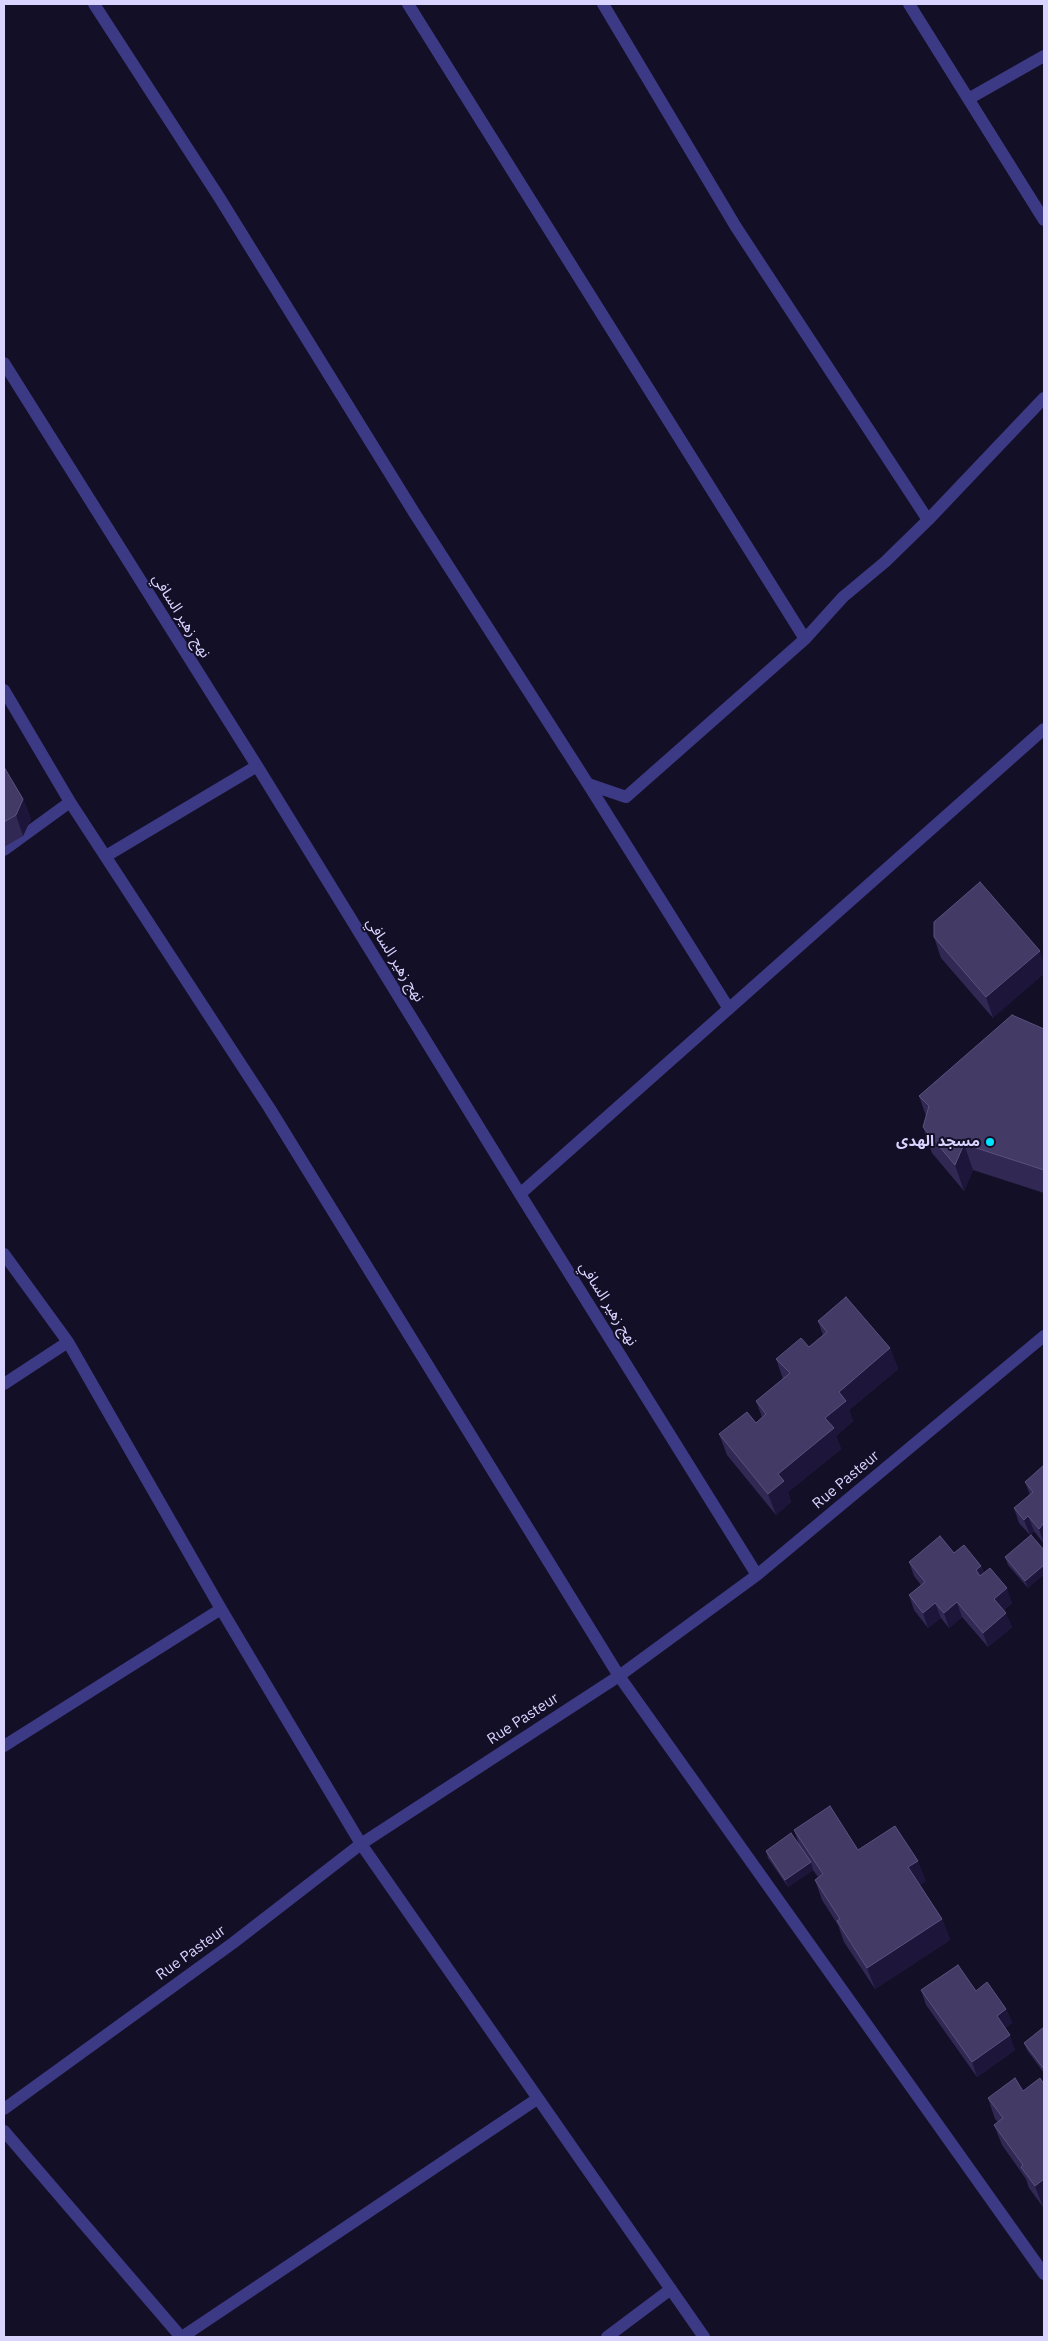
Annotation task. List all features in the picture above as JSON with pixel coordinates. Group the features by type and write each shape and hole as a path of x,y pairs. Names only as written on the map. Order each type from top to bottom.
{"street":[{"path":"94,4 219,197 415,514 729,1009"},
{"path":"408,4 806,639"},
{"path":"603,4 736,227 928,520"},
{"path":"909,4 970,98 1044,220"},
{"path":"970,98 1044,56"},
{"name":"نهج زهير السافي","path":"4,363 257,766 757,1575"},
{"path":"588,784 626,797 806,639 843,597 885,562 928,520 1044,398"},
{"path":"4,690 70,802 270,1109 619,1676 1044,2274"},
{"path":"520,1194 1044,729"},
{"path":"106,856 257,766"},
{"path":"4,850 70,802"},
{"path":"4,1254 68,1342 221,1609 361,1844 536,2099 672,2288 704,2337"},
{"name":"Rue Pasteur","path":"4,2110 233,1943 361,1844 619,1676 757,1575 1044,1336"},
{"path":"4,1384 68,1342"},
{"path":"4,1746 221,1609"},
{"path":"4,2131 182,2337 536,2099"},
{"path":"607,2337 672,2288"}],"building":[{"path":"4,767 23,799 16,815 4,822"},
{"path":"980,882 1040,951 986,997 934,937 934,922"},
{"name":"مسجد الهدى","path":"1012,1015 1044,1029 1044,1170 964,1144 955,1165 923,1127 929,1106 919,1096"},
{"path":"846,1297 890,1348 839,1392 846,1401 825,1418 834,1428 778,1474 784,1481 768,1494 719,1434 747,1412 756,1423 766,1414 756,1401 790,1373 776,1359 801,1338 809,1347 827,1332 818,1321"},
{"path":"1044,1465 1044,1526 1043,1524 1039,1529 1028,1516 1024,1520 1014,1508 1033,1492 1025,1482"},
{"path":"1031,1535 1044,1550 1044,1565 1025,1581 1005,1557"},
{"path":"940,1536 954,1553 964,1545 981,1566 976,1570 980,1576 990,1568 1007,1588 994,1599 1006,1613 983,1633 957,1602 944,1613 935,1603 923,1613 909,1595 925,1582 909,1562"},
{"path":"830,1806 858,1850 895,1826 918,1861 908,1867 942,1919 867,1968 837,1921 840,1919 815,1880 823,1874 794,1830"},
{"path":"791,1833 811,1862 785,1880 766,1851"},
{"path":"958,1965 976,1991 987,1982 1006,2009 997,2016 1010,2035 972,2062 921,1990"},
{"path":"1044,2027 1044,2069 1024,2043"},
{"path":"1015,2078 1023,2091 1040,2078 1044,2084 1044,2179 1035,2186 1021,2167 1023,2165 994,2125 1003,2118 988,2098"}],"place":[{"name":"مسجد الهدى","path":"990,1142"}]}
